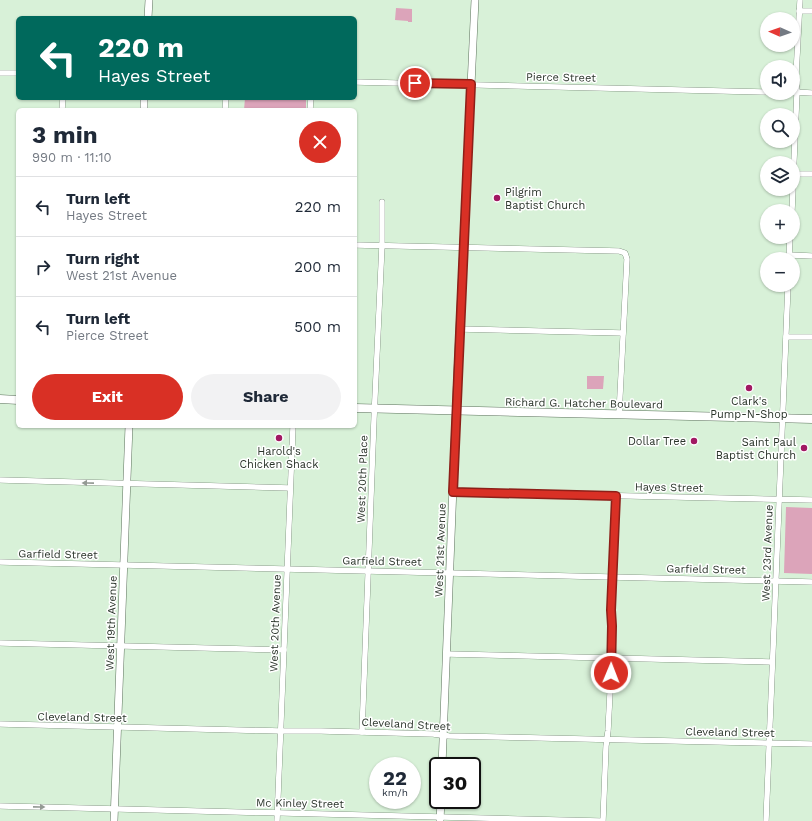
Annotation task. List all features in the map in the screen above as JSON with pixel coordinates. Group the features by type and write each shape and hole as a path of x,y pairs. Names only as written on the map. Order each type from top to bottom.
{"main road":[{"path":"0,399 16,400"},
{"name":"Richard G. Hatcher Boulevard","path":"357,408 812,419"}],"street":[{"path":"148,16 149,0"},
{"name":"West 21st Avenue","path":"442,757 456,411 475,0"},
{"path":"797,60 800,0"},
{"path":"799,11 812,11"},
{"path":"0,73 16,73"},
{"name":"Pierce Street","path":"357,82 760,92"},
{"path":"800,92 812,93"},
{"path":"793,156 795,100"},
{"path":"800,174 812,174"},
{"name":"West 20th Place","path":"362,732 374,409 382,245 382,202"},
{"path":"357,245 619,251 625,253 627,259 619,415"},
{"path":"800,257 812,256"},
{"name":"West 23rd Avenue","path":"766,821 788,292"},
{"path":"460,329 623,333"},
{"path":"786,337 812,338"},
{"name":"West 19th Avenue","path":"114,821 129,428"},
{"name":"West 20th Avenue","path":"277,821 293,428"},
{"path":"0,480 290,488"},
{"name":"Hayes Street","path":"453,492 812,500"},
{"path":"601,821 610,681 612,577 616,496"},
{"name":"Garfield Street","path":"0,562 812,582"},
{"path":"0,643 284,650"},
{"path":"447,654 772,662"},
{"name":"Cleveland Street","path":"0,724 812,744"},
{"name":"Mc Kinley Street","path":"0,806 440,819 601,821"},
{"path":"440,819 441,809"}],"shaded area":[{"path":"396,8 412,9 412,22 395,20"},
{"path":"245,100 306,100 306,108 244,108"},
{"path":"587,376 604,376 603,389 587,389"},
{"path":"786,507 812,508 812,574 784,573"}],"place":[{"name":"Pilgrim Baptist Church","path":"497,198"},
{"name":"Clark's Pump-N-Shop","path":"749,388"},
{"name":"Harold's Chicken Shack","path":"279,438"},
{"name":"Dollar Tree","path":"694,441"},
{"name":"Saint Paul Baptist Church","path":"804,448"}],"route":[{"path":"415,83 471,84 453,492 616,496 611,610 611,673"}]}
